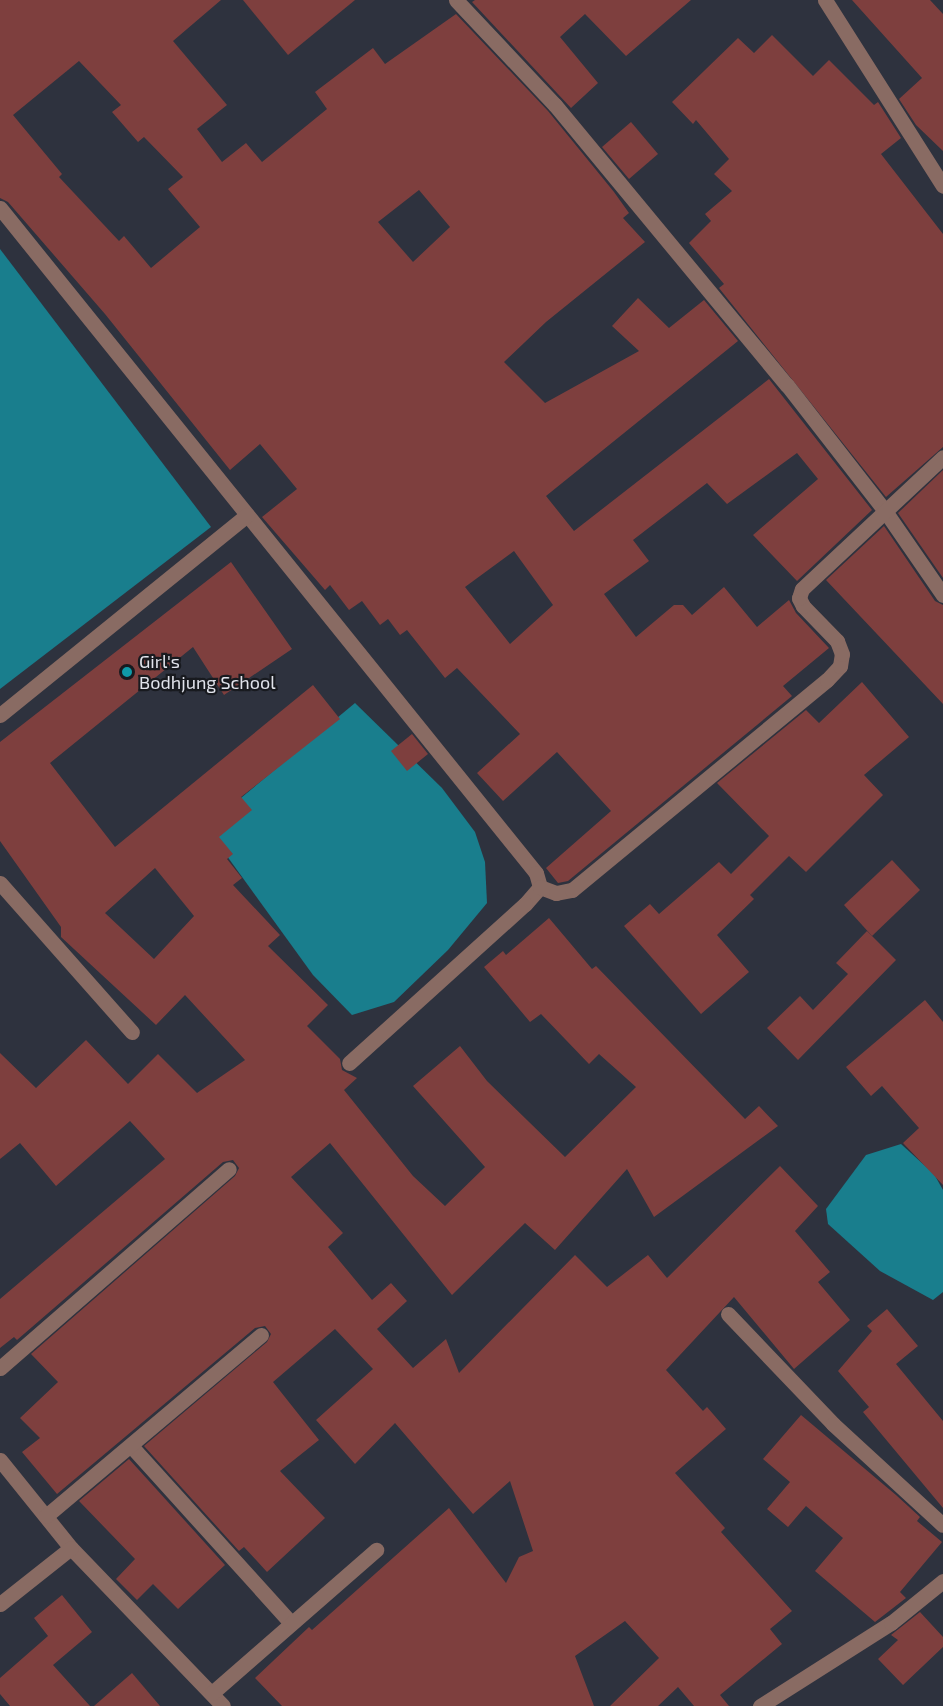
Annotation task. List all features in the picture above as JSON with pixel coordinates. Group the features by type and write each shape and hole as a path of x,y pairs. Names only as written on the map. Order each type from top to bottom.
{"street":[{"path":"456,0 555,105 885,511 943,595"},
{"path":"825,0 943,186"},
{"path":"0,208 247,515 476,794 536,873 540,887"},
{"path":"540,887 556,894 572,890 827,680 840,666 843,654 837,641 803,606 799,598 802,589 943,457"},
{"path":"0,715 247,515"},
{"path":"0,884 132,1032"},
{"path":"349,1063 540,887"},
{"path":"0,1368 229,1168"},
{"path":"728,1314 832,1424 943,1525"},
{"path":"46,1516 132,1447 261,1335"},
{"path":"132,1447 290,1622"},
{"path":"0,1460 71,1548 223,1706"},
{"path":"0,1604 71,1548"},
{"path":"212,1693 290,1622 376,1550"},
{"path":"760,1706 891,1623 943,1581"}],"water":[{"path":"0,249 211,527 0,689"},
{"path":"355,703 442,788 475,832 485,862 487,903 448,950 394,1002 352,1015 313,975 206,827"},
{"path":"901,1144 934,1174 943,1190 943,1292 933,1300 880,1271 828,1224 826,1209 866,1155"}],"building":[{"path":"0,0 221,0 173,41 227,105 197,129 222,162 246,143 262,162 327,109 315,92 373,48 385,64 456,14 548,111 614,192 629,213 623,218 645,242 546,322 504,362 545,403 639,351 612,326 638,298 669,328 704,300 738,341 546,496 574,531 769,379 872,510 797,581 753,535 818,479 797,453 727,504 707,483 633,540 649,561 604,594 636,637 674,605 683,605 692,615 724,587 757,627 789,600 796,613 829,648 783,686 792,696 568,881 558,883 546,868 611,811 557,752 503,801 477,773 520,734 457,668 445,678 407,630 400,635 388,619 380,625 362,601 349,610 330,585 325,590 262,517 297,489 260,444 230,470 105,314 8,202 0,198","holes":["79,61 121,105 112,112 138,142 144,137 183,177 168,189 200,227 151,268 124,236 119,241 59,177 62,174 13,115","419,190 450,227 413,262 378,222","514,551 553,605 510,644 465,587"]},
{"path":"243,0 355,0 288,55"},
{"path":"475,0 691,0 626,56 585,14 560,37 598,83 571,108 472,2"},
{"path":"852,0 930,0 943,14 943,151 916,125 899,99 922,78"},
{"path":"772,35 813,76 829,60 874,105 878,102 901,138 881,154 943,234 943,447 886,497 719,288 724,284 689,243 711,221 705,214 732,191 714,174 729,159 696,120 693,124 672,102 738,38 754,53"},
{"path":"631,122 658,154 629,179 602,147"},
{"path":"943,470 943,578 898,513"},
{"path":"884,526 935,601 943,605 943,704 826,580"},
{"path":"231,562 292,649 224,695 193,647 50,763 115,847 313,685 340,719 241,797 252,810 219,837 233,854 227,859 242,878 233,885 280,935 268,946 328,1005 307,1026 340,1059 342,1070 357,1078 344,1090 413,1176 445,1206 485,1167 413,1086 460,1046 487,1081 565,1157 636,1087 599,1054 589,1064 541,1014 530,1022 484,967 503,951 506,955 549,918 592,969 596,966 745,1119 759,1106 778,1126 654,1217 627,1169 555,1250 525,1223 452,1295 330,1143 291,1177 343,1233 328,1247 372,1300 391,1283 407,1301 377,1329 413,1368 446,1339 459,1373 575,1255 607,1287 648,1255 667,1278 780,1166 818,1206 795,1231 830,1272 818,1282 850,1320 794,1369 734,1297 666,1370 703,1411 707,1407 726,1429 675,1473 725,1528 721,1532 792,1611 770,1629 782,1644 720,1695 729,1706 694,1706 678,1687 658,1706 610,1706 659,1658 625,1621 575,1656 594,1706 282,1706 255,1678 309,1627 312,1630 449,1508 506,1583 519,1557 533,1551 510,1481 473,1514 395,1423 355,1464 316,1420 373,1369 335,1329 273,1382 319,1440 280,1471 325,1518 267,1572 244,1547 239,1551 144,1446 267,1342 271,1334 265,1326 255,1328 57,1494 22,1452 40,1438 20,1418 58,1382 31,1354 235,1176 239,1168 233,1160 223,1162 17,1340 14,1337 0,1348 0,1299 165,1159 130,1121 56,1186 20,1143 0,1159 0,1053 36,1088 86,1040 128,1084 158,1054 197,1093 245,1060 185,995 156,1025 61,937 61,927 0,841 0,742","holes":["155,868 194,916 154,959 105,913"]},
{"path":"862,682 909,737 864,775 883,795 806,872 789,856 750,895 754,899 717,935 749,972 701,1014 624,926 650,904 659,914 719,862 731,874 769,836 717,783 806,710 819,723"},
{"path":"412,734 428,754 407,771 391,751"},
{"path":"892,860 920,890 872,936 844,905"},
{"path":"867,931 896,960 798,1060 767,1028 800,996 813,1010 848,974 836,963"},
{"path":"925,1000 943,1022 943,1185 903,1143 919,1128 882,1086 871,1096 846,1067"},
{"path":"887,1309 918,1346 896,1364 943,1421 943,1508 863,1412 869,1407 838,1371 872,1331 867,1326"},
{"path":"801,1415 896,1495 920,1517 917,1521 942,1542 900,1592 906,1598 875,1622 815,1571 843,1538 806,1506 788,1527 767,1509 790,1482 763,1459"},
{"path":"129,1459 225,1565 178,1609 153,1584 137,1600 116,1579 135,1559 79,1501"},
{"path":"62,1595 92,1632 53,1665 90,1706 10,1706 0,1694 0,1678 48,1636 34,1618"},
{"path":"920,1612 943,1637 943,1647 903,1685 878,1659 898,1640 891,1635"},
{"path":"132,1673 160,1706 94,1706"}],"place":[{"name":"Girl's Bodhjung School","path":"127,672"}]}
